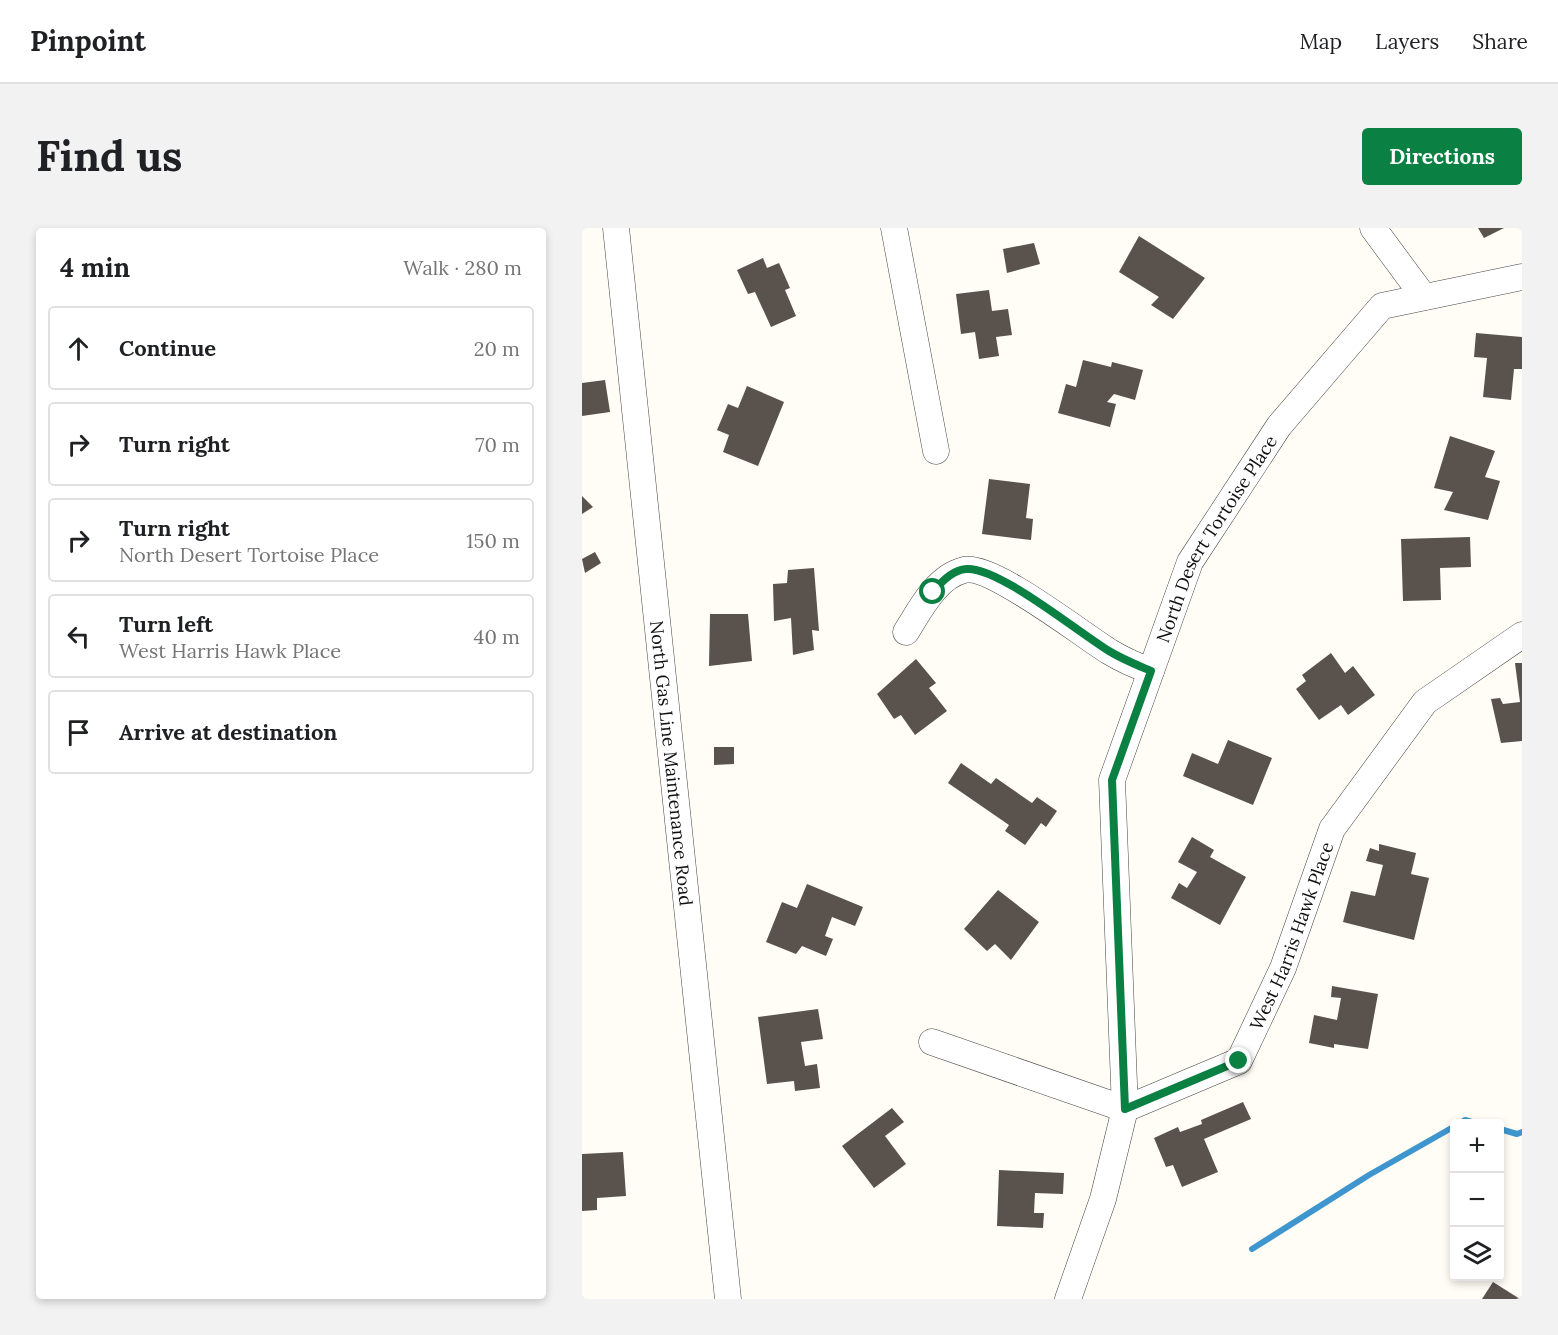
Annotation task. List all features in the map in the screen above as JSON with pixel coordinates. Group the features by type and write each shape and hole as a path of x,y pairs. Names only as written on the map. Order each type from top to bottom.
{"street":[{"name":"North Gas Line Maintenance Road","path":"616,228 728,1299"},
{"path":"894,228 936,451"},
{"path":"1372,228 1424,297"},
{"name":"North Desert Tortoise Place","path":"1068,1299 1103,1199 1125,1109 1112,780 1190,562 1279,426 1382,306 1522,277"},
{"path":"906,632 943,580 966,569 979,571 1006,583 1111,653 1151,671"},
{"name":"West Harris Hawk Place","path":"1125,1109 1239,1061 1283,968 1332,829 1425,702 1522,635"},
{"path":"932,1042 1125,1109"}],"building":[{"path":"1478,228 1504,228 1484,238"},
{"path":"1139,236 1205,278 1173,319 1151,305 1159,297 1119,272"},
{"path":"1034,243 1040,264 1007,273 1003,249"},
{"path":"763,258 767,268 779,263 790,288 785,290 796,316 771,327 755,292 748,294 737,270"},
{"path":"989,290 992,311 1008,309 1012,335 996,337 999,356 979,359 975,332 961,334 956,294"},
{"path":"1476,333 1522,337 1522,369 1514,369 1511,400 1483,397 1487,358 1474,357"},
{"path":"1083,360 1111,367 1112,362 1143,370 1135,400 1114,394 1107,402 1116,404 1110,427 1058,413 1066,384 1076,387"},
{"path":"605,380 610,412 582,416 582,383"},
{"path":"747,386 784,402 758,466 723,452 729,435 717,430 728,404 738,408"},
{"path":"1450,436 1495,451 1485,477 1500,481 1488,520 1444,510 1453,492 1434,488"},
{"path":"989,479 1030,484 1026,518 1033,519 1031,540 982,534"},
{"path":"582,496 593,507 582,514"},
{"path":"1470,537 1471,567 1440,568 1441,600 1403,601 1401,539"},
{"path":"595,552 601,563 585,573 582,559"},
{"path":"814,568 819,631 812,630 814,650 793,655 791,618 774,621 773,584 787,583 788,570"},
{"path":"710,614 748,614 752,661 709,666"},
{"path":"1331,653 1345,673 1353,666 1375,695 1348,715 1341,705 1319,720 1296,689 1306,681 1302,675"},
{"path":"916,659 936,683 929,688 947,711 915,735 901,715 894,719 877,694"},
{"path":"1515,663 1522,663 1522,741 1501,743 1491,699 1500,698 1503,704 1520,702"},
{"path":"1228,740 1272,758 1253,805 1183,776 1192,753 1218,764"},
{"path":"714,747 734,747 734,764 714,765"},
{"path":"961,763 991,784 996,778 1032,803 1037,797 1057,811 1046,827 1041,823 1025,845 1005,831 1009,825 948,783"},
{"path":"1192,837 1214,850 1210,857 1246,877 1220,925 1171,898 1179,883 1187,888 1197,872 1178,862"},
{"path":"1379,844 1416,853 1411,874 1429,878 1414,940 1343,922 1351,891 1375,896 1383,865 1366,861 1370,848 1379,851"},
{"path":"807,884 863,907 855,926 832,917 825,936 833,939 826,956 802,946 796,954 766,942 782,902 797,908"},
{"path":"998,890 1039,922 1011,960 995,944 987,951 964,929"},
{"path":"1332,986 1378,994 1368,1049 1334,1044 1334,1048 1309,1043 1314,1015 1337,1020 1341,998 1331,997"},
{"path":"818,1009 823,1039 801,1042 805,1066 817,1064 820,1088 795,1091 794,1081 767,1084 758,1017"},
{"path":"1243,1102 1251,1119 1204,1139 1218,1172 1182,1187 1173,1165 1166,1167 1154,1138 1178,1127 1180,1132 1202,1124 1201,1120"},
{"path":"892,1108 904,1122 885,1136 906,1164 874,1188 842,1146"},
{"path":"623,1152 626,1196 597,1198 597,1210 582,1211 582,1154"},
{"path":"999,1170 1064,1173 1063,1194 1035,1193 1034,1213 1044,1213 1043,1228 997,1226"},
{"path":"1493,1282 1520,1299 1482,1299"}],"waterway":[{"path":"1252,1249 1369,1175 1450,1129"},
{"path":"1504,1130 1517,1134 1522,1132"}],"route":[{"path":"933,592 943,580 966,569 992,575 1111,653 1151,671 1112,780 1125,1109 1239,1061"}]}
